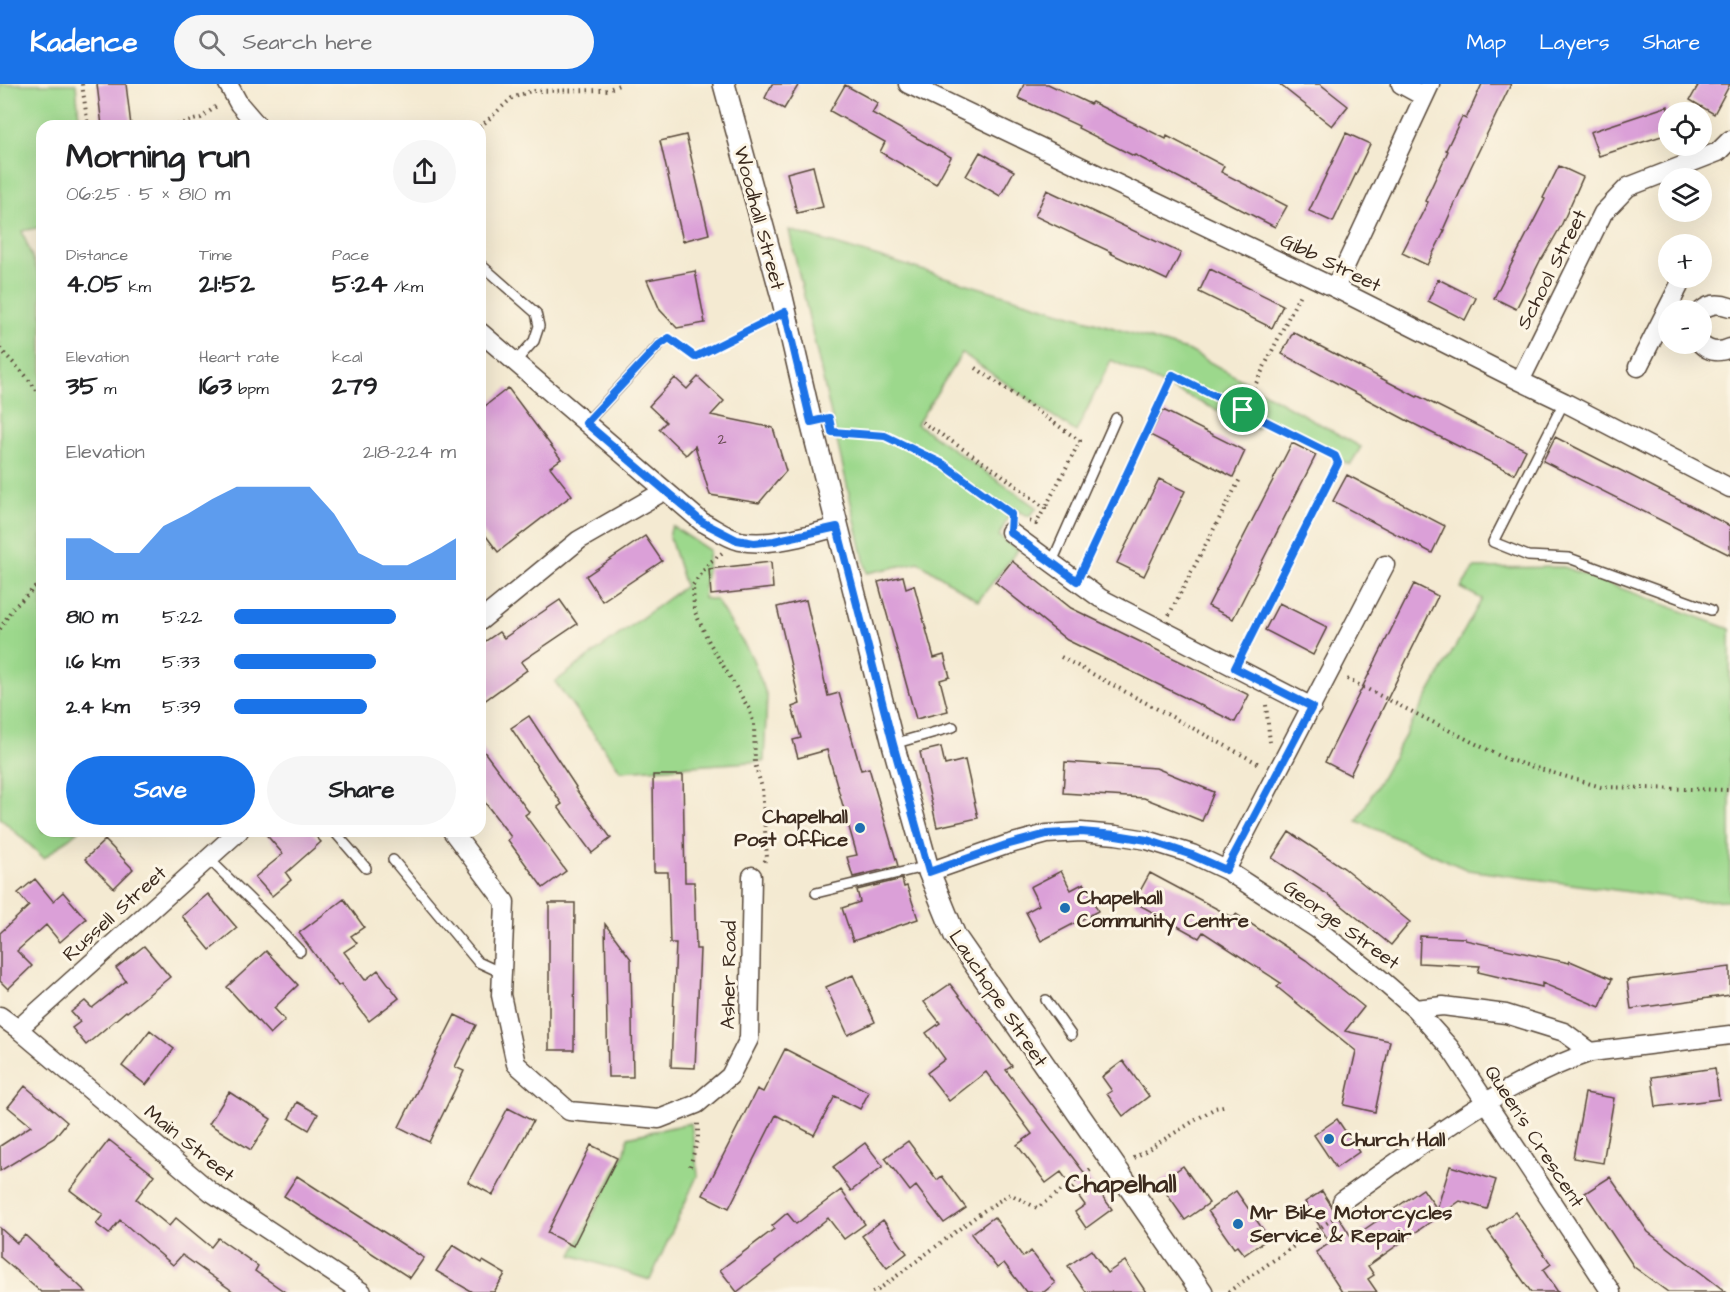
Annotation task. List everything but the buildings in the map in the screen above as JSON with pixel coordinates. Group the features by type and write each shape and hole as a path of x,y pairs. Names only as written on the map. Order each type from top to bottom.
{"street":[{"name":"Woodhall Street","path":"724,84 785,312 837,527"},
{"name":"Gibb Street","path":"908,84 944,92 1564,402 1730,488"},
{"path":"1335,288 1426,90 1401,84"},
{"path":"230,88 239,104 253,120"},
{"name":"School Street","path":"1520,381 1603,213 1628,187 1718,152 1730,140"},
{"path":"1712,305 1723,304 1730,307"},
{"path":"1638,367 1658,336"},
{"path":"486,337 702,522 737,540 754,543 774,541 837,527"},
{"path":"1712,350 1730,348"},
{"path":"486,616 579,540 664,491"},
{"name":"Lauchope Street","path":"837,527 928,869 955,936 1202,1292"},
{"path":"1010,532 1100,598 1312,707"},
{"path":"1226,870 1274,772 1312,707 1385,565"},
{"name":"George Street","path":"928,869 1047,834 1081,832 1147,840 1192,855 1226,870 1317,929 1415,1009"},
{"name":"Russell Street","path":"18,1029 232,837"},
{"name":"Asher Road","path":"456,837 505,902 501,995 516,1064 569,1111 659,1119 697,1104 730,1076 749,1038 752,876"},
{"path":"1415,1009 1443,1006 1506,1014 1564,1032 1591,1052"},
{"name":"Queen's Crescent","path":"1415,1009 1450,1048 1611,1292"},
{"name":"Main Street","path":"0,1016 211,1192 362,1292"},
{"path":"1342,1200 1485,1102 1561,1062 1591,1052 1730,1035"}],"lane":[{"path":"486,269 536,313 539,326 534,340 516,362"},
{"path":"586,423 659,345"},
{"path":"1564,402 1492,542 1528,556 1569,558 1711,610"},
{"path":"1052,562 1116,418"},
{"path":"893,744 953,728"},
{"path":"339,837 366,868"},
{"path":"208,858 300,951"},
{"path":"393,860 477,962 502,974"},
{"path":"816,893 928,869"},
{"path":"1046,1000 1071,1035"}],"path":[{"path":"82,84 87,120"},
{"path":"486,122 512,98 531,91 606,90 622,84"},
{"path":"194,120 201,118 230,88"},
{"path":"1243,410 1310,276"},
{"path":"659,345 669,338 695,357 785,312"},
{"path":"0,349 36,389"},
{"path":"976,368 1080,441 1036,524 1028,520"},
{"path":"1077,581 1173,375 1335,456 1338,463 1235,668"},
{"path":"811,422 829,418 832,432 885,436 943,464 1011,514 1010,532"},
{"path":"922,422 998,472 1045,508"},
{"path":"1162,630 1240,477"},
{"path":"737,540 709,563 693,585 694,610 709,642 749,709 754,724 755,764 762,788 767,858 752,876"},
{"path":"0,629 12,609 36,587"},
{"path":"1061,657 1274,772"},
{"path":"1330,671 1506,759 1601,787 1730,790"},
{"path":"1261,681 1274,772"},
{"path":"690,1166 698,1139 697,1104"},
{"path":"872,1292 878,1290 982,1212 1010,1194 1037,1208 1112,1163 1215,1108 1227,1105"},
{"path":"1228,1292 1346,1210 1342,1200"}],"green space":[{"path":"0,84 76,84 80,120 36,120 36,228 22,231 36,267 36,837 70,837 44,858 0,818"},
{"path":"789,230 1190,351 1361,447 1350,465 1266,418 1257,429 1111,360 1076,432 962,353 917,424 1037,508 1029,516 1012,509 999,536 1018,550 978,601 919,562 867,573"},
{"path":"672,526 709,550 703,598 716,600 752,657 767,696 764,761 621,771 555,682 685,586 669,535"},
{"path":"1564,567 1730,629 1730,900 1696,901 1468,870 1357,821 1482,599 1461,588 1474,568"},
{"path":"691,1123 698,1174 650,1280 572,1255 625,1152 628,1137"}],"place":[{"name":"Chapelhall Post Office","path":"860,828"},
{"name":"Chapelhall Community Centre","path":"1065,908"},
{"name":"Church Hall","path":"1329,1139"},
{"name":"Mr Bike Motorcycles Service & Repair","path":"1238,1224"}],"district":[{"name":"Chapelhall","path":"1121,1183"}],"route":[{"path":"785,312 811,422 829,418 832,432 885,436 943,464 1011,514 1010,532 1077,581 1173,375 1243,410 1335,456 1338,463 1235,668 1312,707 1226,870 1192,855 1147,840 1081,832 1047,834 1006,845 929,872 893,744 837,527 774,541 754,543 737,540 702,522 586,423 659,345 669,338 695,357 785,312"}]}
